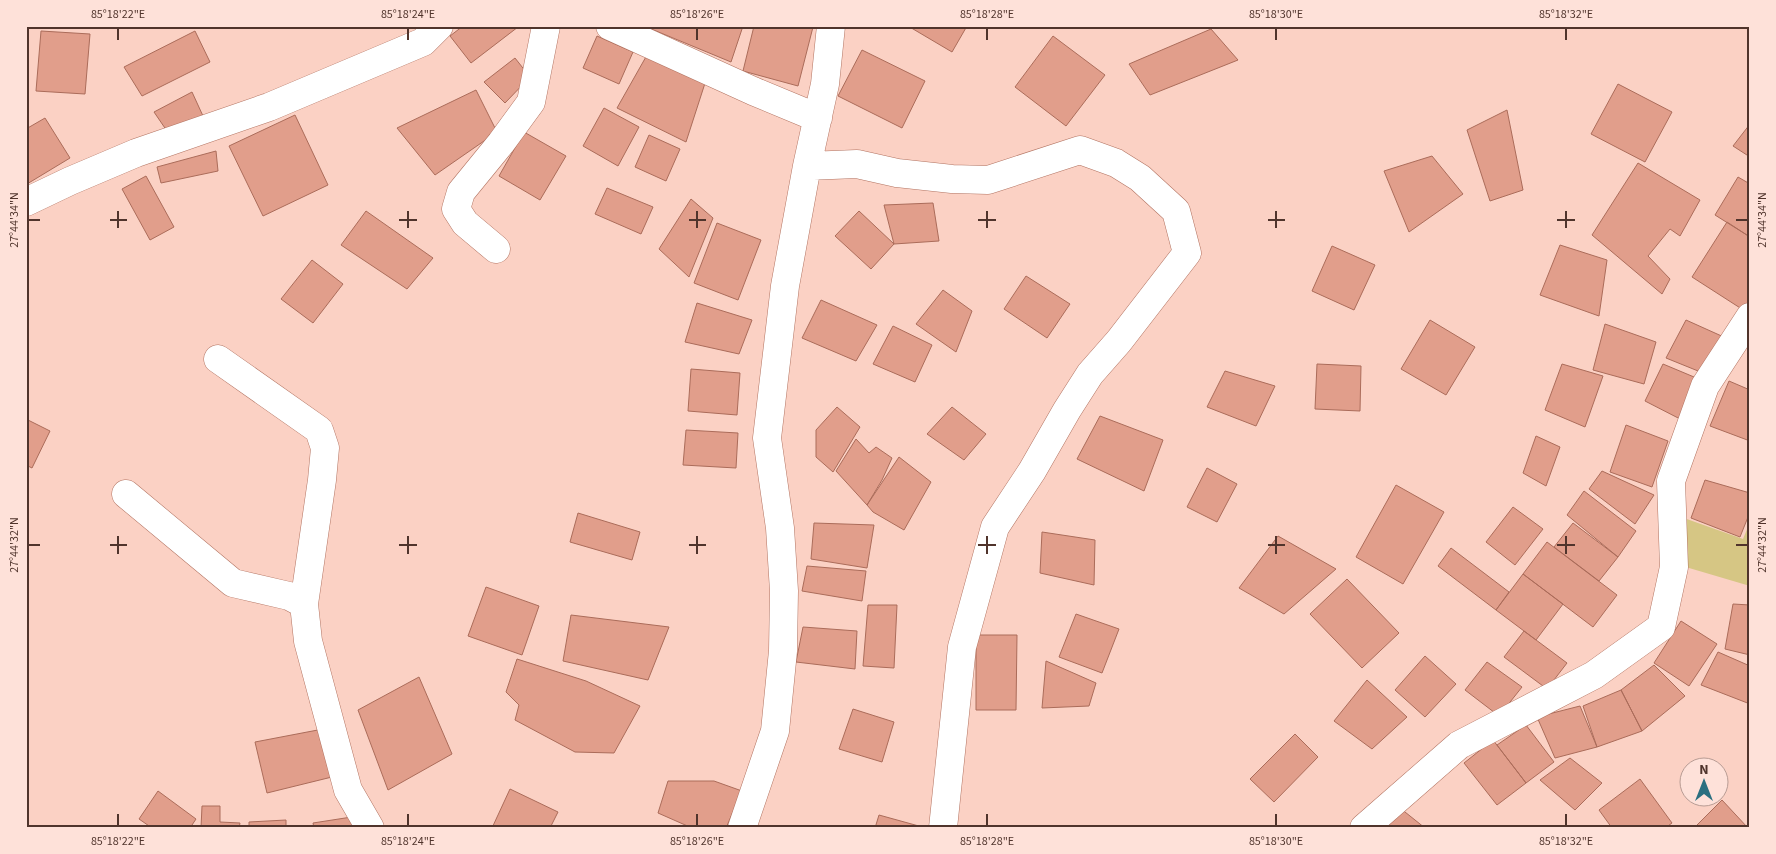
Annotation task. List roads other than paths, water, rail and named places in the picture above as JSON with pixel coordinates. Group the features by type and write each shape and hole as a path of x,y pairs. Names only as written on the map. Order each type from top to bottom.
{"street":[{"path":"26,202 128,157 269,107 423,42 439,26"},
{"path":"496,249 465,223 456,209 461,192 531,102 546,26"},
{"path":"610,26 818,118"},
{"path":"742,828 775,731 783,650 784,591 780,528 767,438 785,286 807,166 825,84 830,26"},
{"path":"807,166 857,164 897,173 952,179 988,180 1080,150 1116,163 1140,178 1176,211 1187,253 1119,341 1090,374 1032,471 995,527 962,647 943,828"},
{"path":"1364,828 1459,745 1594,674 1661,626 1674,567 1671,481 1705,386 1750,317"},
{"path":"218,359 319,430 325,448 304,604 308,641 348,790 370,828"},
{"path":"126,494 233,583 289,596 304,604"}]}
